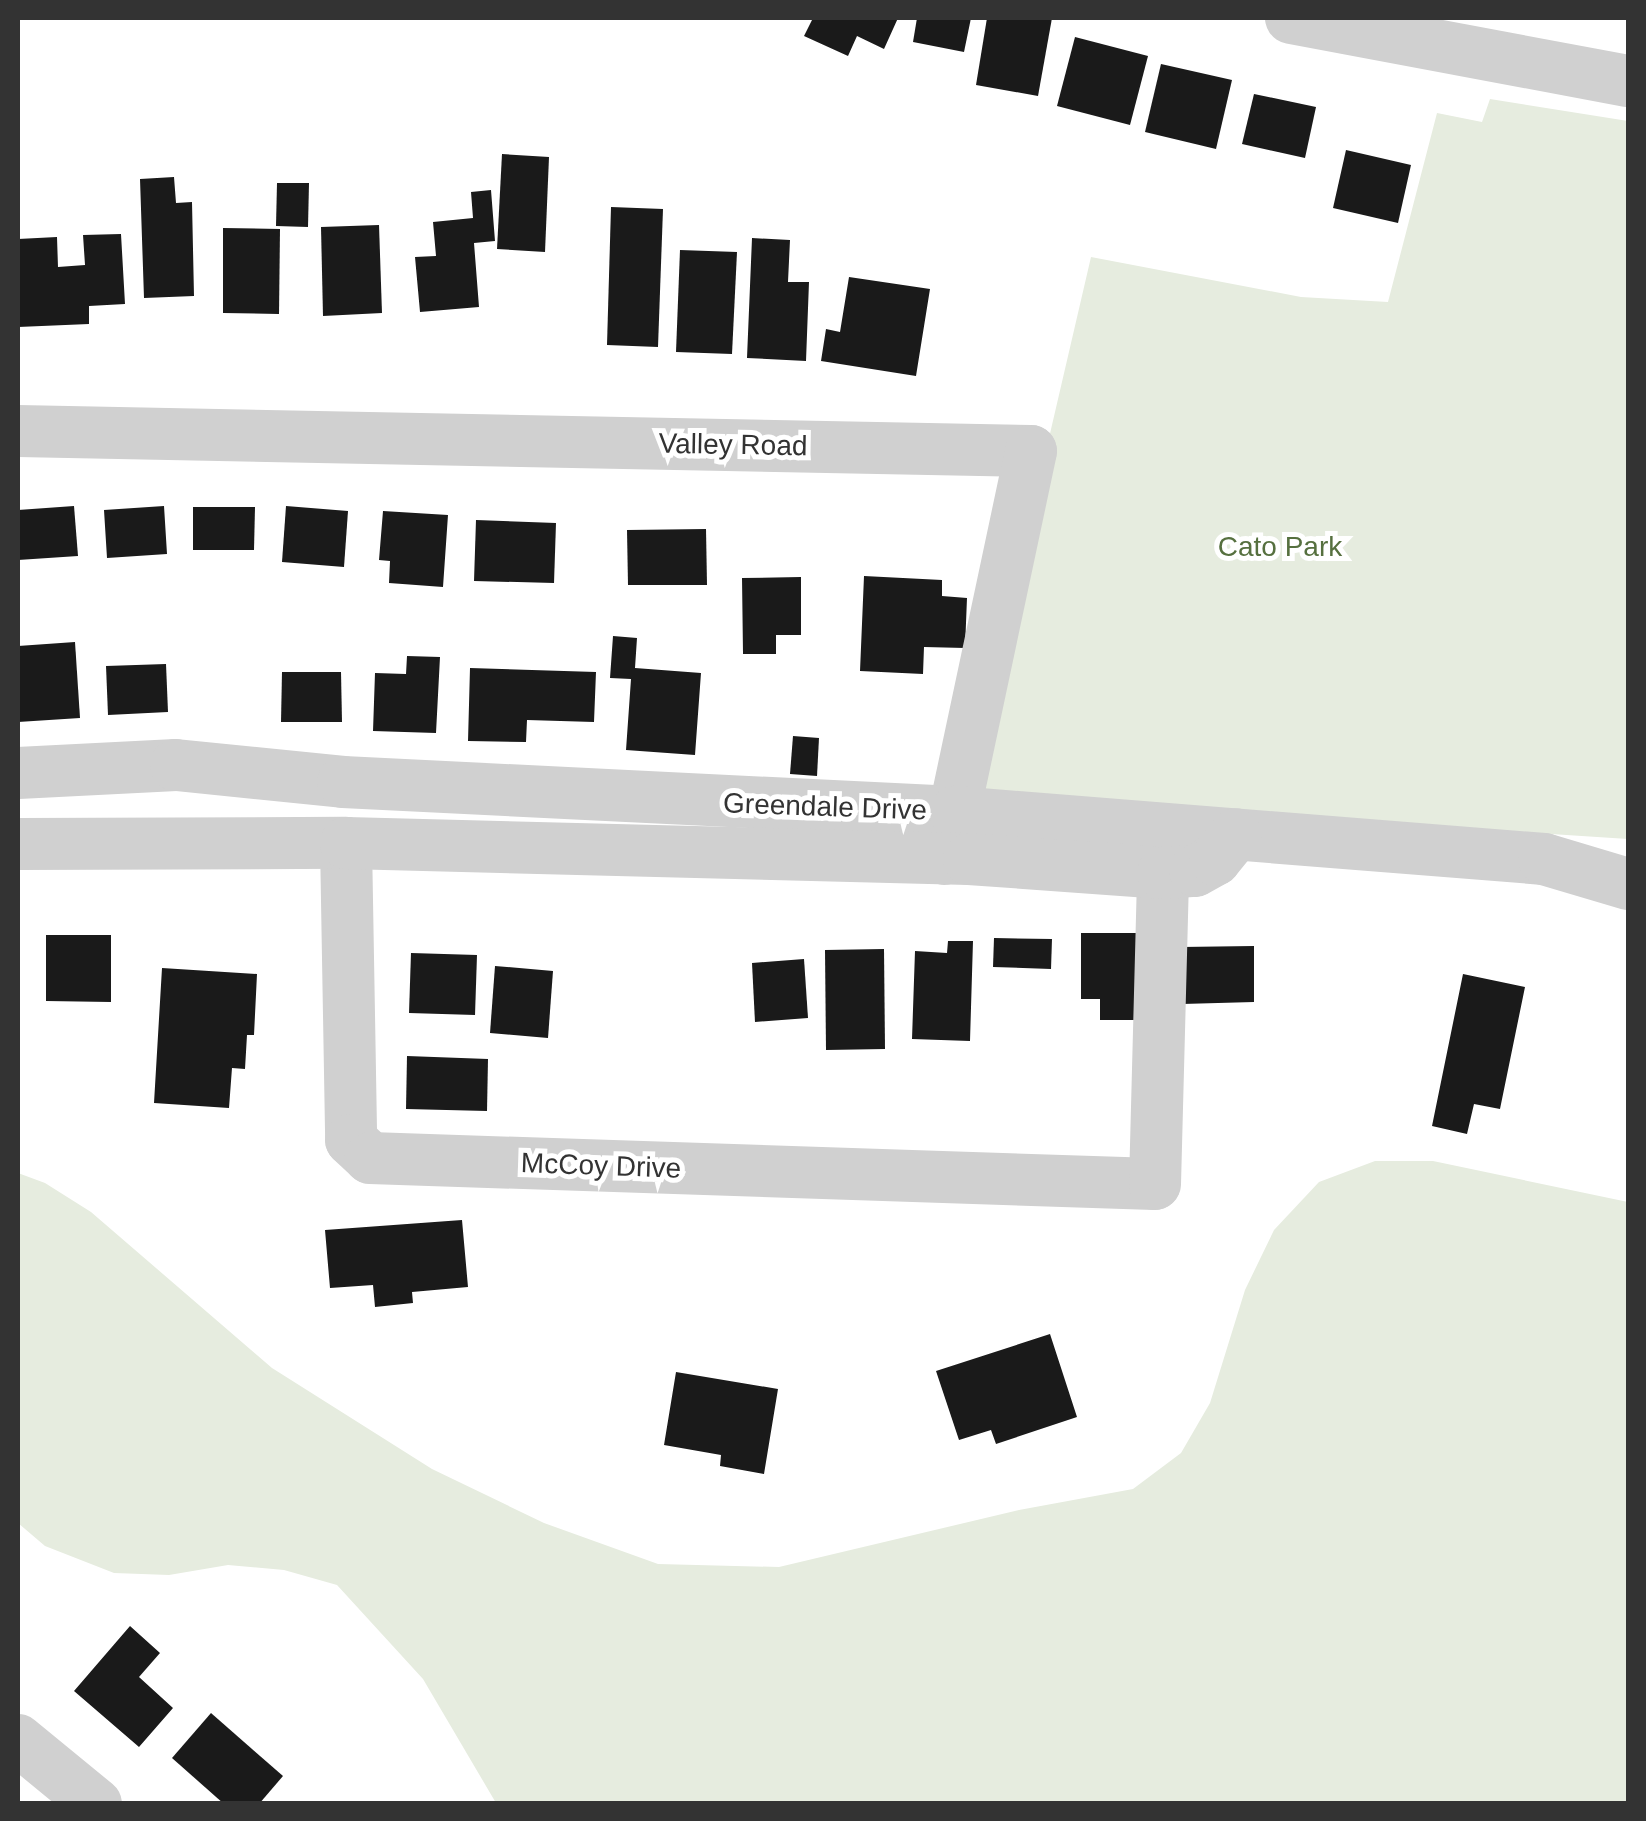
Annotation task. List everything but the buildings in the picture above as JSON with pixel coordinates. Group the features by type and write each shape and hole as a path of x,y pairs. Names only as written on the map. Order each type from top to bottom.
{"street":[{"path":"1290,18 1374,24 1628,82"},
{"name":"Valley Road","path":"18,431 1031,451 949,835"},
{"name":"Greendale Drive","path":"18,772 176,765 949,835 1236,834 1544,859 1628,884"},
{"path":"18,844 949,835 1164,873 1195,871 1215,860 1236,834"},
{"name":"McCoy Drive","path":"346,842 351,1140 370,1158 1155,1184 1164,873"},
{"path":"18,1740 96,1804"}],"green space":[{"name":"Cato Park","path":"1490,99 1628,121 1628,839 989,797 967,791 1091,257 1301,297 1388,302 1437,113 1482,122"},
{"path":"1375,1161 1433,1161 1628,1202 1628,1803 496,1803 423,1679 337,1585 284,1570 228,1565 169,1575 114,1573 45,1546 18,1523 18,1173 45,1183 91,1212 272,1368 432,1469 544,1523 658,1564 779,1567 1019,1510 1133,1489 1181,1453 1210,1403 1245,1290 1274,1230 1319,1182"}]}
